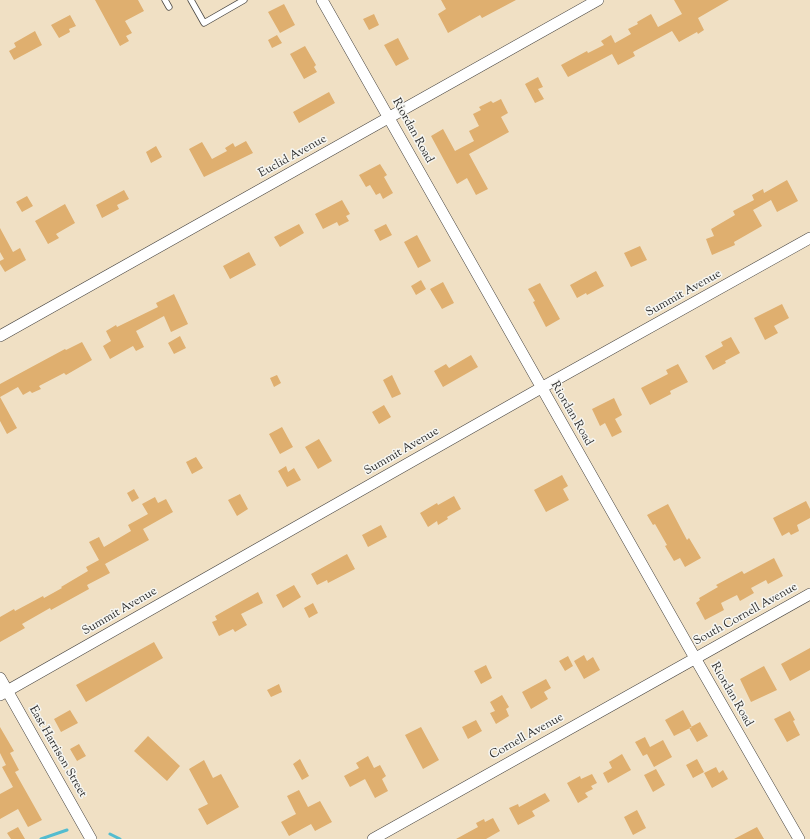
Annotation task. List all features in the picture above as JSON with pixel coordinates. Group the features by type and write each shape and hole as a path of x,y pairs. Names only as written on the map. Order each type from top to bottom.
{"street":[{"name":"Riordan Road","path":"322,0 694,658 799,839"},
{"name":"Euclid Avenue","path":"0,336 598,0"},
{"name":"Summit Avenue","path":"4,693 541,388 810,238"},
{"name":"South Cornell Avenue","path":"694,658 810,594"},
{"name":"Cornell Avenue","path":"373,839 694,658"},
{"name":"East Harrison Street","path":"0,678 4,693 92,839"}],"lane":[{"path":"165,0 169,7"},
{"path":"191,0 204,23 244,0"}],"building":[{"path":"95,0 138,0 144,11 125,21 132,33 126,36 129,41 120,46"},
{"path":"441,0 516,0 482,18 480,15 448,33 438,14 446,9"},
{"path":"674,0 729,0 698,18 704,30 698,34 697,32 679,42 672,31 633,52 635,56 618,65 612,54 568,77 561,65 587,51 588,53 604,45 601,41 611,35 615,43 631,34 628,29 638,24 637,22 651,14 658,27 682,14"},
{"path":"284,4 295,25 280,33 268,12"},
{"path":"374,14 379,25 369,30 363,19"},
{"path":"70,15 76,26 69,29 70,32 59,38 51,25"},
{"path":"35,31 42,45 14,60 9,51 16,47 14,43"},
{"path":"277,35 282,43 272,48 268,40"},
{"path":"398,38 409,59 396,66 384,45"},
{"path":"305,46 316,65 314,67 317,72 304,79 290,54"},
{"path":"538,77 543,87 538,89 544,99 535,103 525,84"},
{"path":"329,92 335,103 299,123 293,112"},
{"path":"501,99 508,113 501,117 509,132 469,154 488,189 476,195 467,178 457,184 431,136 443,129 455,151 474,141 469,131 479,126 473,114 481,110 479,107 491,101 493,103"},
{"path":"246,141 253,153 204,177 189,149 202,142 212,159 227,151 225,148 233,143 235,147"},
{"path":"156,146 162,157 151,163 146,152"},
{"path":"380,164 387,175 384,177 393,193 383,199 380,193 376,195 370,185 366,187 359,175"},
{"path":"787,180 798,201 777,212 771,200 753,210 762,226 734,242 735,245 712,255 706,239 714,236 711,229 735,215 733,211 754,200 752,195 763,189 764,193"},
{"path":"124,190 129,199 117,205 119,209 102,218 96,205"},
{"path":"27,196 33,206 22,212 16,202"},
{"path":"342,200 350,214 346,216 349,221 339,226 337,222 323,229 315,214"},
{"path":"65,204 75,223 56,234 59,238 48,244 35,221"},
{"path":"299,224 304,233 280,247 274,237"},
{"path":"386,224 392,235 380,241 374,230"},
{"path":"0,228 13,252 20,248 26,260 5,272 0,264 0,261 4,259 0,252"},
{"path":"417,235 431,261 418,268 404,242"},
{"path":"640,246 647,260 631,267 624,253"},
{"path":"249,252 256,265 230,279 223,266"},
{"path":"596,271 604,286 587,295 586,293 577,298 570,285"},
{"path":"421,280 426,289 416,295 411,286"},
{"path":"443,282 454,303 442,309 430,289"},
{"path":"540,283 560,319 546,327 528,289"},
{"path":"174,294 188,324 171,332 164,316 136,331 144,347 136,351 133,346 110,359 103,346 111,341 106,331 116,325 117,327 158,307 156,303"},
{"path":"782,304 789,318 774,326 778,333 765,340 754,318"},
{"path":"180,336 186,348 174,354 168,343"},
{"path":"731,337 740,353 725,361 726,363 713,370 705,356 723,346 721,342"},
{"path":"82,342 92,360 66,375 64,373 39,386 41,389 32,393 30,391 23,395 18,387 0,397 0,384 65,349 66,350"},
{"path":"471,355 478,367 443,387 434,371 446,364 449,368"},
{"path":"678,364 688,382 670,391 671,394 650,405 641,388 668,374 666,370"},
{"path":"277,375 281,383 274,387 270,378"},
{"path":"392,375 401,394 392,398 383,380"},
{"path":"0,397 17,428 7,434 0,421"},
{"path":"614,398 622,415 615,419 622,432 612,437 605,423 600,426 592,409"},
{"path":"384,405 391,417 379,424 372,412"},
{"path":"282,427 293,447 280,454 269,434"},
{"path":"319,439 332,461 318,469 305,447"},
{"path":"196,457 203,468 192,474 186,462"},
{"path":"286,466 288,472 294,468 301,480 287,487 278,471"},
{"path":"562,475 568,486 563,489 569,500 546,512 534,490"},
{"path":"134,489 139,498 132,502 127,493"},
{"path":"240,494 248,509 237,516 228,500"},
{"path":"454,496 461,509 447,517 448,519 438,525 437,521 428,527 420,513 437,503 438,505"},
{"path":"155,497 158,503 166,499 173,512 143,529 149,540 105,564 110,573 87,585 89,589 51,610 50,608 22,624 25,628 0,642 0,617 43,596 44,598 88,571 86,567 99,560 89,542 99,537 104,547 131,531 128,525 148,514 142,504"},
{"path":"806,501 810,509 810,518 797,525 799,531 791,535 789,532 782,536 773,518"},
{"path":"668,504 687,540 689,538 701,558 685,567 680,558 674,561 655,524 653,525 647,515"},
{"path":"381,525 387,537 368,547 362,535"},
{"path":"347,554 355,569 328,583 327,580 317,585 311,574"},
{"path":"774,558 783,576 768,584 766,580 751,588 754,593 740,601 737,595 721,603 724,610 705,620 696,603 700,600 699,598 718,587 716,585 742,571 744,574"},
{"path":"294,585 301,597 283,608 276,595"},
{"path":"258,592 263,603 241,614 247,625 235,632 233,629 219,636 212,622 217,620 215,616"},
{"path":"313,603 318,613 309,618 304,608"},
{"path":"154,642 163,658 86,702 76,685"},
{"path":"810,648 810,670 790,681 781,664"},
{"path":"584,655 587,661 593,657 600,670 584,679 574,661"},
{"path":"568,656 573,666 565,671 559,661"},
{"path":"486,665 492,678 481,684 474,671"},
{"path":"764,666 777,690 751,702 740,679"},
{"path":"546,679 551,688 544,692 548,699 531,709 522,692"},
{"path":"279,684 282,692 271,697 267,690"},
{"path":"502,695 509,707 506,709 509,716 496,724 490,713 495,711 490,702"},
{"path":"70,710 78,723 61,732 54,719"},
{"path":"683,710 692,727 674,736 665,720"},
{"path":"790,711 800,735 787,742 774,719"},
{"path":"476,720 482,731 468,739 462,727"},
{"path":"700,722 708,736 697,742 689,728"},
{"path":"0,727 14,751 10,753 19,770 15,772 42,820 28,827 18,809 0,819 0,794 13,787 2,767 6,765 0,753"},
{"path":"421,727 439,760 423,769 405,735"},
{"path":"148,736 180,766 167,781 134,751"},
{"path":"645,737 650,747 663,740 672,757 654,767 647,754 643,756 635,742"},
{"path":"79,744 86,756 77,761 70,749"},
{"path":"622,754 631,770 608,783 603,773 612,768 609,762"},
{"path":"368,756 374,768 380,765 386,776 382,779 388,791 375,798 365,779 350,787 344,776 359,768 356,763"},
{"path":"300,759 309,776 302,780 293,764"},
{"path":"697,759 704,772 693,778 686,765"},
{"path":"204,760 213,778 221,774 239,807 207,825 198,809 208,804 189,769"},
{"path":"716,767 719,773 723,770 728,779 712,788 704,773"},
{"path":"656,769 665,785 653,792 644,775"},
{"path":"592,774 597,783 591,786 593,789 585,793 588,797 578,803 567,783 580,776 581,779"},
{"path":"299,790 308,807 320,801 332,822 315,831 311,824 289,836 281,822 296,814 287,796"},
{"path":"545,793 550,801 532,811 535,816 518,825 509,808 518,804 519,807"},
{"path":"637,810 646,828 633,835 624,817"},
{"path":"493,818 500,831 486,839 456,839 478,827 476,823 484,819 485,822"},
{"path":"18,827 25,839 11,839 7,833"},
{"path":"757,827 764,839 734,839"}],"waterway":[{"path":"41,839 67,830"},
{"path":"110,834 120,839"}]}
